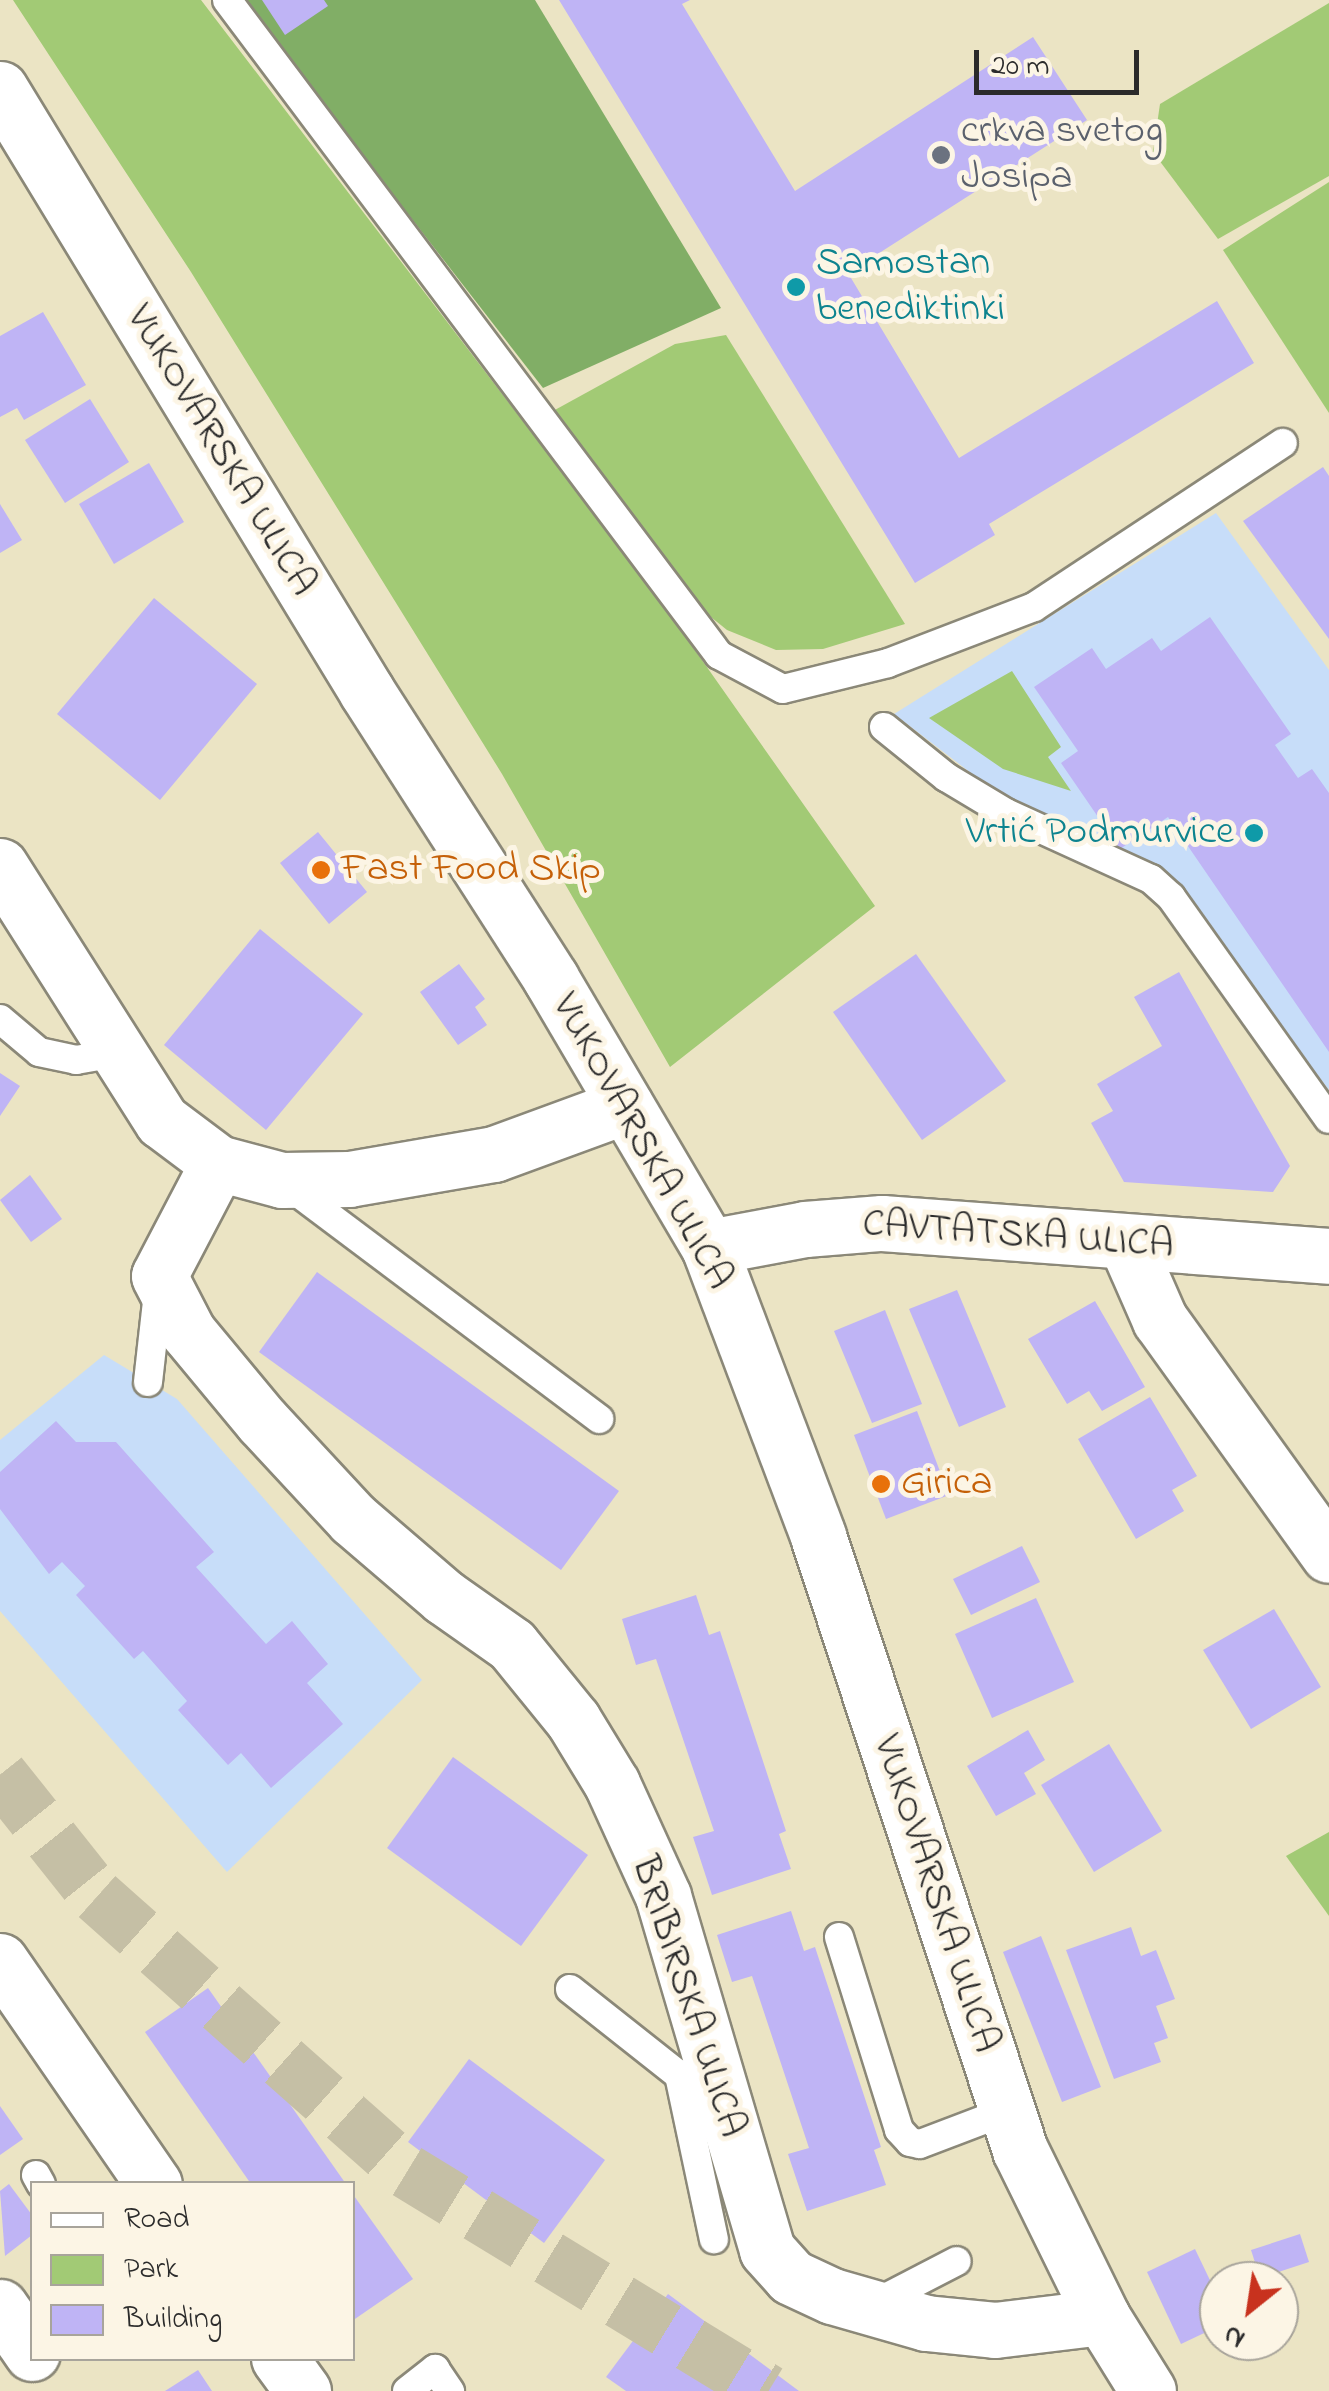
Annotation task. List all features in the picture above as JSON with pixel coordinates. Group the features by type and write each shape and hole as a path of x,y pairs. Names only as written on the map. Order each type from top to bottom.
{"street":[{"name":"VUKOVARSKA ULICA","path":"0,89 709,1247 818,1536 1006,2111 1102,2317 1148,2391"},
{"path":"0,866 114,1053 162,1121 218,1162 282,1180 348,1179 494,1154 624,1106"},
{"path":"159,1276 218,1162"},
{"name":"CAVTATSKA ULICA","path":"709,1247 805,1228 882,1223 1128,1245 1329,1256"},
{"path":"1128,1245 1160,1320 1329,1555"},
{"name":"BRIBIRSKA ULICA","path":"159,1276 188,1332 314,1477 444,1598 512,1644 573,1720 612,1784 662,1896 697,2073 767,2250 791,2277 926,2323 995,2330 1102,2317"},
{"path":"0,1961 152,2181"},
{"path":"0,2307 30,2349"},
{"path":"39,2361 60,2391"},
{"path":"282,2361 303,2391"}],"lane":[{"path":"228,0 719,655 783,689 888,663 1034,607 1283,443"},
{"path":"884,727 946,777 1006,813 1151,879 1171,897 1329,1120"},
{"path":"0,1019 39,1052 76,1060 114,1053"},
{"path":"282,1180 599,1420"},
{"path":"148,1382 159,1276"},
{"path":"838,1937 899,2130 920,2144 1006,2111"},
{"path":"570,1988 697,2073 714,2240"},
{"path":"870,2306 957,2260"},
{"path":"407,2391 435,2370 450,2391"}],"shaded area":[{"path":"1216,513 1329,670 1329,1090 1156,864 1117,856 1010,803 894,714"},
{"path":"104,1355 177,1399 422,1680 227,1872 0,1611 0,1440"}],"green space":[{"path":"13,0 201,0 659,599 875,906 670,1067 502,774 191,272"},
{"path":"242,0 535,0 721,308 543,388"},
{"path":"1329,3 1329,176 1218,239 1153,152 1160,104"},
{"path":"1329,182 1329,413 1223,250"},
{"path":"726,335 905,624 823,649 776,650 727,630 691,601 553,411 675,344"},
{"path":"1012,671 1061,747 1048,757 1071,791 1003,769 929,718"},
{"path":"1329,1832 1329,1916 1286,1856"}],"building":[{"path":"262,0 324,0 328,6 285,35"},
{"name":"Samostan benediktinki","path":"559,0 690,0 682,4 795,191 1033,37 1087,120 848,273 959,458 1217,301 1254,363 989,524 995,535 915,583"},
{"path":"43,312 86,385 24,420 17,408 0,417 0,336"},
{"path":"90,399 129,462 65,503 25,440"},
{"path":"149,463 184,522 114,564 79,504"},
{"path":"1323,467 1329,476 1329,639 1243,521"},
{"path":"0,504 22,540 0,553"},
{"path":"154,598 257,684 160,800 57,714"},
{"name":"Vrtić Podmurvice","path":"1210,617 1291,734 1275,745 1298,778 1312,769 1329,793 1329,1052 1168,817 1120,849 1061,763 1078,751 1034,687 1092,648 1106,669 1152,638 1161,651"},
{"path":"318,832 367,892 329,924 280,863"},
{"path":"260,929 363,1014 266,1130 164,1045"},
{"path":"916,954 1006,1081 922,1140 833,1012"},
{"path":"459,964 485,999 475,1007 487,1025 458,1045 420,992"},
{"path":"1179,972 1290,1166 1273,1192 1124,1182 1091,1123 1113,1111 1097,1084 1162,1046 1134,997"},
{"path":"0,1073 20,1086 0,1116"},
{"path":"30,1175 62,1219 31,1242 0,1200"},
{"path":"317,1272 619,1491 561,1570 259,1352"},
{"path":"957,1290 1006,1407 959,1427 909,1309"},
{"path":"1095,1301 1145,1387 1102,1411 1089,1391 1067,1404 1028,1339"},
{"path":"885,1310 922,1404 872,1423 834,1331"},
{"path":"1150,1397 1197,1476 1172,1490 1184,1511 1136,1539 1078,1439"},
{"path":"917,1411 949,1495 886,1519 854,1435"},
{"path":"56,1421 76,1442 116,1442 214,1552 196,1567 266,1644 292,1621 328,1664 307,1683 343,1724 271,1788 241,1753 228,1765 178,1710 187,1701 143,1651 134,1659 76,1595 85,1586 62,1562 49,1574 0,1509 0,1472"},
{"path":"1022,1546 1040,1582 971,1615 953,1579"},
{"path":"696,1595 709,1635 720,1631 786,1831 779,1834 791,1869 712,1895 693,1837 714,1831 656,1659 636,1665 622,1619"},
{"path":"1036,1598 1074,1682 992,1718 955,1634"},
{"path":"1274,1609 1321,1687 1251,1729 1203,1650"},
{"path":"1028,1730 1045,1760 1024,1773 1036,1794 996,1816 967,1766"},
{"path":"1109,1744 1162,1831 1094,1872 1041,1785"},
{"path":"453,1757 588,1855 521,1946 387,1848"},
{"path":"791,1911 804,1951 815,1947 881,2147 874,2150 886,2185 807,2211 788,2154 809,2148 752,1976 732,1982 717,1935"},
{"path":"1131,1927 1141,1956 1156,1950 1175,1999 1156,2006 1168,2038 1154,2043 1161,2062 1114,2079 1066,1950"},
{"path":"1041,1936 1101,2087 1062,2102 1003,1952"},
{"path":"208,1988 344,2181 249,2181 145,2032"},
{"path":"469,2059 605,2160 544,2243 408,2142"},
{"path":"0,2106 23,2139 0,2155"},
{"path":"9,2184 30,2212 30,2237 5,2256 0,2191"},
{"path":"355,2197 413,2279 355,2319"},
{"path":"1300,2234 1309,2262 1299,2265 1299,2261 1255,2261 1251,2250"},
{"path":"1195,2249 1201,2261 1199,2335 1181,2344 1147,2272"},
{"path":"668,2294 799,2391 626,2391 606,2377"},
{"path":"198,2370 212,2391 165,2391"}],"tunnel":[{"path":"0,1774 97,1896 407,2171 768,2391"}],"place":[{"name":"crkva svetog Josipa","path":"941,155"},
{"name":"Samostan benediktinki","path":"796,287"},
{"name":"Vrtić Podmurvice","path":"1254,833"},
{"name":"Fast Food Skip","path":"321,870"},
{"name":"Girica","path":"881,1484"}]}
